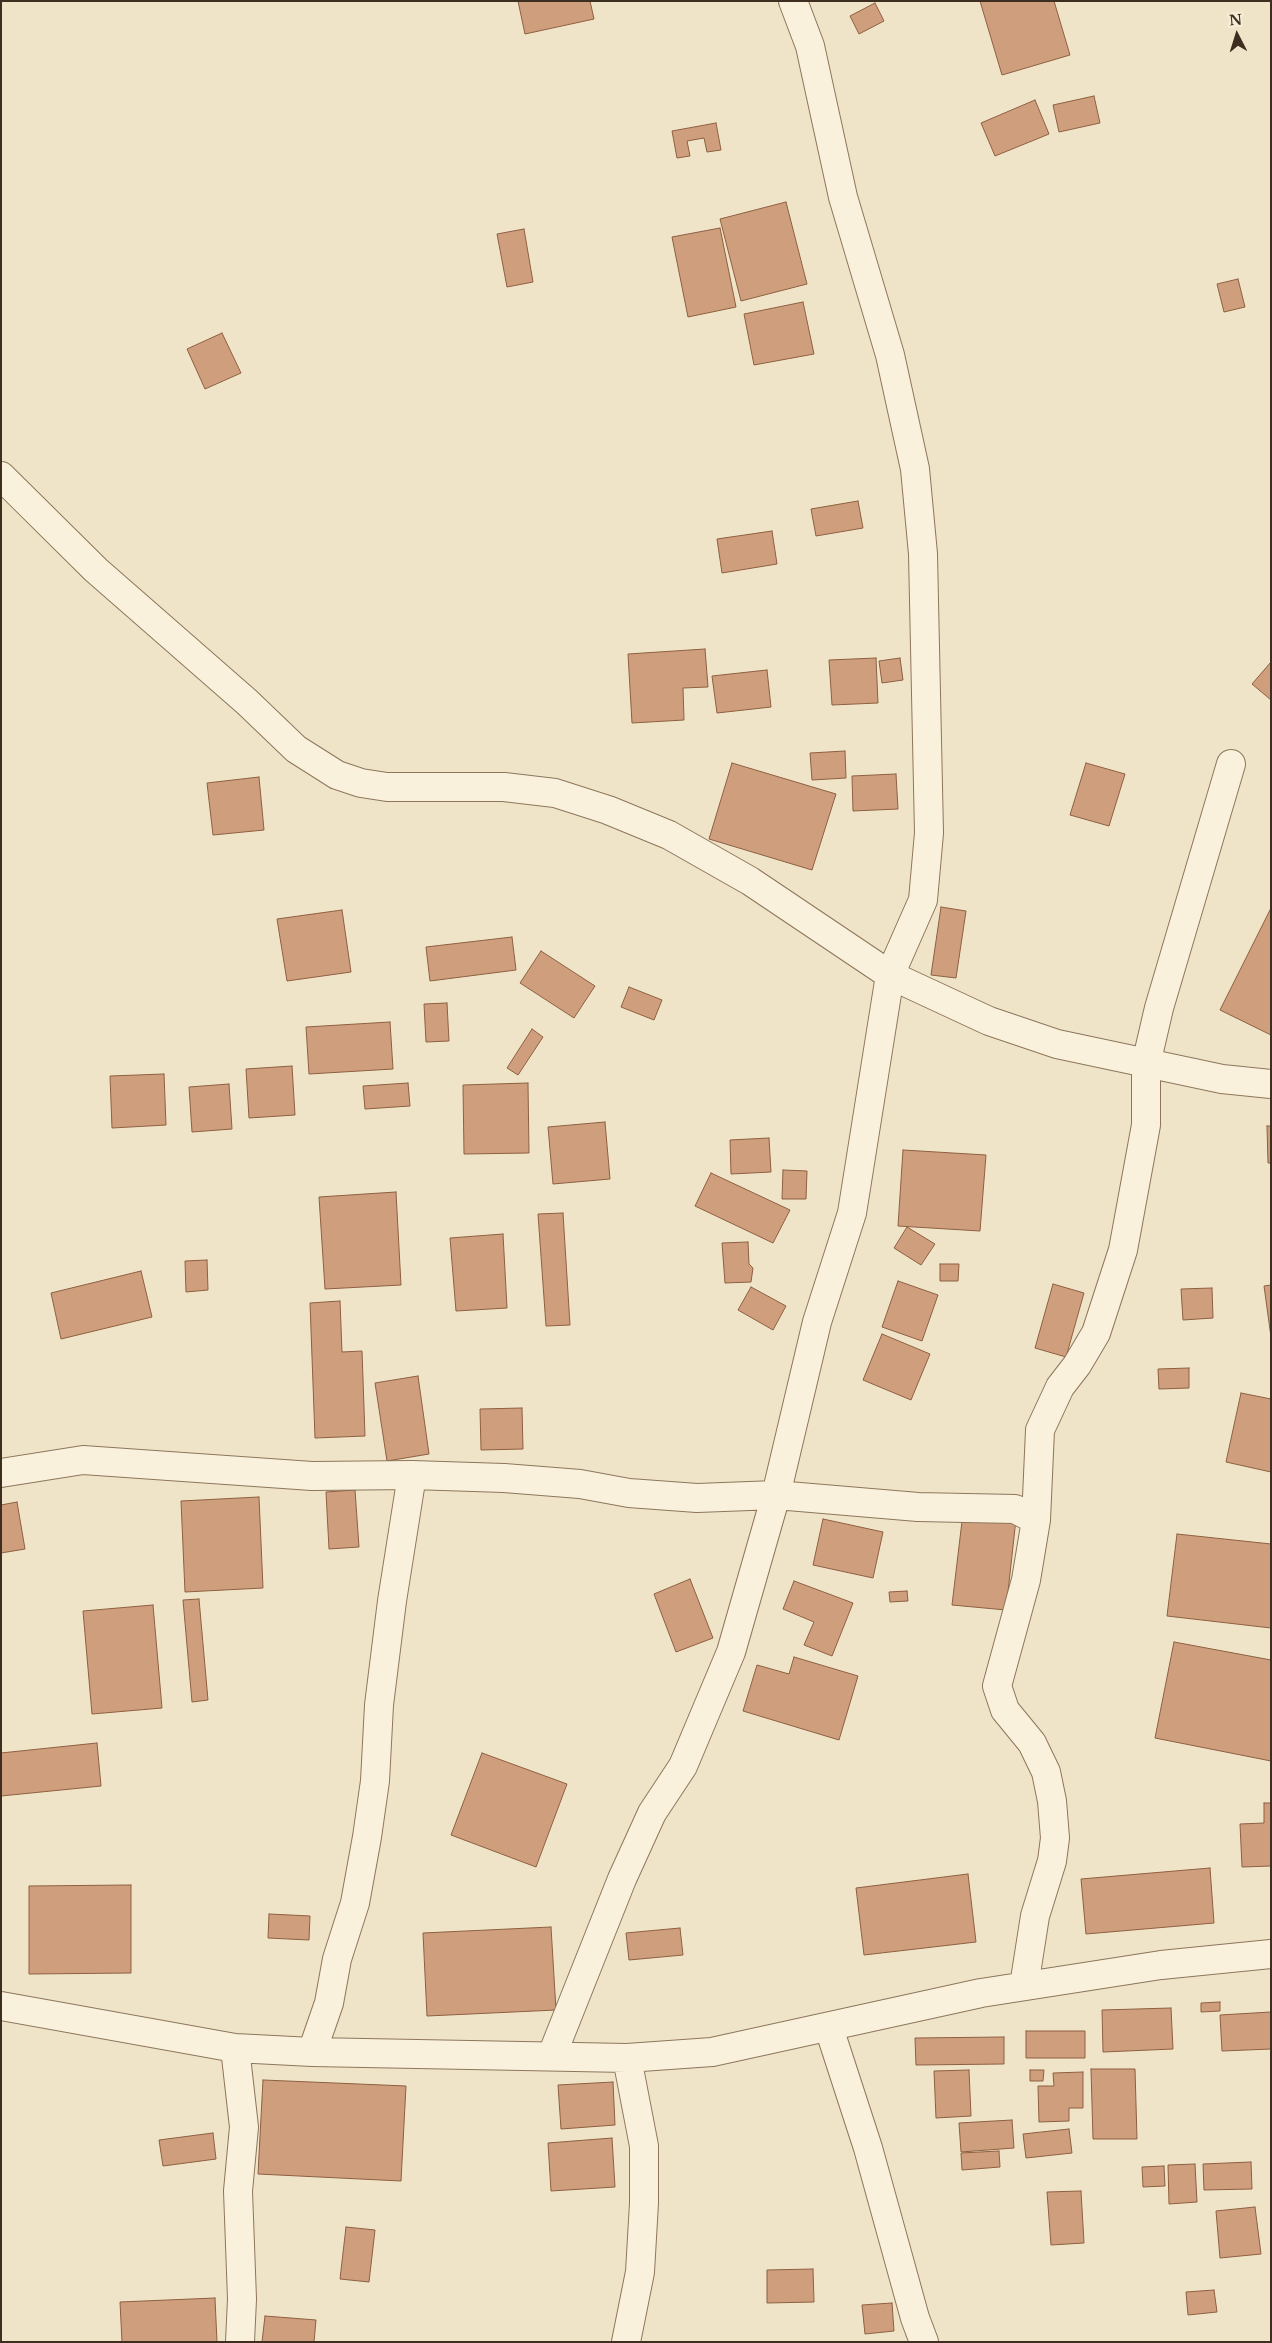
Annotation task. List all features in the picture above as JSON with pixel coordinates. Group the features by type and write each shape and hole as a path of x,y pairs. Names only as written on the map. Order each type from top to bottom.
{"street":[{"path":"552,2055 622,1879 652,1813 683,1766 731,1652 776,1495 818,1322 852,1213 890,975 923,900 929,833 923,554 915,469 890,355 844,197 810,46 793,1"},
{"path":"1,476 96,570 247,702 296,749 337,775 361,783 387,787 504,787 556,793 608,810 669,835 750,881 890,975 989,1021 1057,1044 1146,1064 1222,1080 1271,1084"},
{"path":"1024,1986 1035,1916 1052,1861 1055,1838 1052,1800 1046,1772 1032,1743 1005,1710 997,1686 1026,1580 1036,1520 1040,1430 1060,1387 1077,1365 1096,1333 1123,1250 1146,1125 1146,1064 1159,1008 1232,764"},
{"path":"1,1473 83,1460 312,1476 412,1475 504,1478 580,1484 628,1493 696,1498 776,1495 918,1507 1015,1509 1036,1520"},
{"path":"312,2052 328,2003 337,1959 355,1903 366,1846 375,1781 379,1705 392,1601 412,1475"},
{"path":"1,2006 236,2048 312,2052 552,2055 627,2058 712,2052 829,2028 898,2010 1024,1986 1161,1965 1271,1954"},
{"path":"829,2028 868,2148 915,2318 924,2342"},
{"path":"236,2048 244,2127 238,2191 242,2299 240,2342"},
{"path":"626,2342 640,2272 644,2203 644,2146 627,2058"}],"building":[{"path":"518,1 590,1 594,19 525,34"},
{"path":"980,1 1054,1 1070,55 1002,75"},
{"path":"875,3 884,21 859,34 850,16"},
{"path":"1094,96 1100,123 1059,132 1053,105"},
{"path":"1035,100 1049,134 995,156 981,123"},
{"path":"716,123 721,150 707,152 704,138 687,141 690,156 677,158 672,131"},
{"path":"786,202 807,284 741,301 720,219"},
{"path":"720,228 736,307 688,317 672,237"},
{"path":"524,229 533,282 507,287 497,234"},
{"path":"1238,279 1245,307 1224,312 1217,284"},
{"path":"803,302 814,354 754,365 744,314"},
{"path":"222,333 241,373 205,389 187,349"},
{"path":"858,501 863,528 816,536 811,509"},
{"path":"772,531 777,564 722,573 717,539"},
{"path":"705,649 708,687 683,688 684,720 632,723 628,654"},
{"path":"876,658 878,703 832,705 829,660"},
{"path":"900,658 903,680 882,683 879,661"},
{"path":"1271,662 1271,700 1252,684"},
{"path":"767,670 771,707 717,713 712,676"},
{"path":"845,751 846,778 812,780 810,753"},
{"path":"732,763 836,794 812,870 709,839"},
{"path":"1086,763 1125,774 1109,826 1070,815"},
{"path":"896,774 898,809 853,811 852,776"},
{"path":"259,777 264,830 213,835 207,783"},
{"path":"941,907 966,911 956,978 931,975"},
{"path":"1271,908 1271,1035 1220,1010"},
{"path":"342,910 351,972 287,981 277,919"},
{"path":"512,937 516,970 430,981 426,947"},
{"path":"541,951 595,986 574,1018 520,983"},
{"path":"629,987 662,1000 654,1020 621,1007"},
{"path":"447,1003 449,1041 426,1042 424,1004"},
{"path":"390,1022 393,1069 309,1074 306,1027"},
{"path":"532,1029 543,1037 518,1075 507,1068"},
{"path":"292,1066 295,1115 249,1118 246,1069"},
{"path":"164,1074 166,1125 112,1128 110,1076"},
{"path":"408,1083 410,1106 365,1109 363,1086"},
{"path":"528,1083 529,1153 464,1154 463,1085"},
{"path":"229,1084 232,1129 192,1132 189,1087"},
{"path":"605,1122 610,1179 553,1184 548,1127"},
{"path":"1267,1126 1271,1126 1271,1163 1268,1163"},
{"path":"769,1138 771,1172 731,1174 730,1140"},
{"path":"903,1150 986,1155 980,1231 898,1226"},
{"path":"783,1170 807,1171 806,1199 782,1199"},
{"path":"711,1173 790,1210 773,1243 695,1206"},
{"path":"396,1192 401,1285 325,1289 319,1197"},
{"path":"563,1213 570,1325 546,1326 538,1214"},
{"path":"907,1227 935,1244 921,1265 894,1248"},
{"path":"503,1234 507,1308 456,1311 450,1238"},
{"path":"748,1242 749,1264 753,1268 751,1282 725,1283 722,1243"},
{"path":"207,1260 208,1290 186,1292 185,1261"},
{"path":"940,1264 959,1264 958,1281 940,1281"},
{"path":"141,1271 152,1317 61,1339 51,1293"},
{"path":"898,1281 938,1295 922,1341 882,1327"},
{"path":"1053,1284 1084,1293 1066,1357 1035,1348"},
{"path":"1271,1285 1271,1337 1264,1286"},
{"path":"751,1287 786,1306 773,1330 738,1310"},
{"path":"1212,1288 1213,1318 1183,1320 1181,1289"},
{"path":"340,1301 342,1352 362,1351 365,1436 315,1438 310,1303"},
{"path":"882,1334 930,1354 911,1400 863,1380"},
{"path":"1189,1368 1189,1388 1159,1389 1158,1369"},
{"path":"418,1376 429,1454 387,1461 375,1383"},
{"path":"1241,1393 1271,1399 1271,1472 1226,1462"},
{"path":"522,1408 523,1449 481,1450 480,1409"},
{"path":"355,1490 359,1547 329,1549 326,1492"},
{"path":"259,1497 263,1588 185,1592 181,1501"},
{"path":"17,1502 25,1549 1,1553 1,1505"},
{"path":"963,1513 1016,1519 1006,1610 952,1605"},
{"path":"823,1519 883,1532 873,1578 813,1565"},
{"path":"1177,1534 1271,1544 1271,1628 1167,1616"},
{"path":"690,1579 713,1638 676,1652 654,1594"},
{"path":"794,1581 853,1603 832,1656 804,1645 814,1622 783,1609"},
{"path":"907,1591 908,1601 890,1602 889,1592"},
{"path":"199,1599 208,1700 192,1702 183,1600"},
{"path":"153,1605 162,1708 92,1714 83,1611"},
{"path":"1174,1642 1271,1660 1271,1761 1155,1738"},
{"path":"794,1657 858,1676 839,1740 743,1711 757,1665 789,1674"},
{"path":"97,1743 101,1786 1,1796 1,1753"},
{"path":"482,1753 567,1784 536,1867 451,1835"},
{"path":"1264,1803 1271,1803 1271,1866 1242,1867 1240,1824 1264,1823"},
{"path":"1210,1868 1214,1923 1086,1934 1081,1879"},
{"path":"968,1874 976,1942 864,1955 856,1888"},
{"path":"131,1885 131,1973 29,1974 29,1886"},
{"path":"269,1914 310,1916 309,1940 268,1938"},
{"path":"551,1927 556,2010 427,2016 423,1933"},
{"path":"680,1928 683,1955 629,1960 626,1933"},
{"path":"1220,2002 1220,2011 1201,2012 1201,2003"},
{"path":"1171,2008 1173,2049 1103,2052 1102,2010"},
{"path":"1271,2012 1271,2049 1222,2051 1220,2015"},
{"path":"1026,2031 1085,2031 1085,2058 1026,2058"},
{"path":"1004,2037 1004,2064 916,2065 915,2038"},
{"path":"1091,2069 1135,2069 1137,2139 1093,2139"},
{"path":"969,2070 971,2116 936,2118 934,2071"},
{"path":"1030,2070 1044,2070 1043,2081 1030,2081"},
{"path":"1083,2072 1083,2108 1069,2108 1069,2121 1039,2122 1038,2086 1054,2086 1053,2073"},
{"path":"263,2080 406,2086 401,2181 258,2174"},
{"path":"613,2082 615,2125 561,2129 558,2085"},
{"path":"1012,2120 1014,2148 961,2152 959,2123"},
{"path":"1069,2129 1072,2153 1026,2158 1023,2134"},
{"path":"213,2133 216,2159 163,2166 159,2140"},
{"path":"612,2138 615,2187 551,2191 548,2143"},
{"path":"999,2151 1000,2167 962,2170 961,2153"},
{"path":"1251,2162 1252,2189 1204,2190 1203,2164"},
{"path":"1195,2164 1197,2202 1169,2204 1168,2165"},
{"path":"1164,2166 1165,2186 1143,2187 1142,2167"},
{"path":"1081,2191 1084,2243 1051,2245 1047,2192"},
{"path":"1255,2207 1261,2254 1220,2258 1216,2211"},
{"path":"346,2227 375,2230 369,2282 340,2279"},
{"path":"813,2269 814,2302 767,2303 767,2270"},
{"path":"1214,2290 1217,2312 1188,2315 1186,2292"},
{"path":"215,2298 217,2342 122,2342 120,2302"},
{"path":"892,2303 894,2331 865,2334 862,2305"},
{"path":"265,2316 316,2320 314,2342 262,2342"}]}
